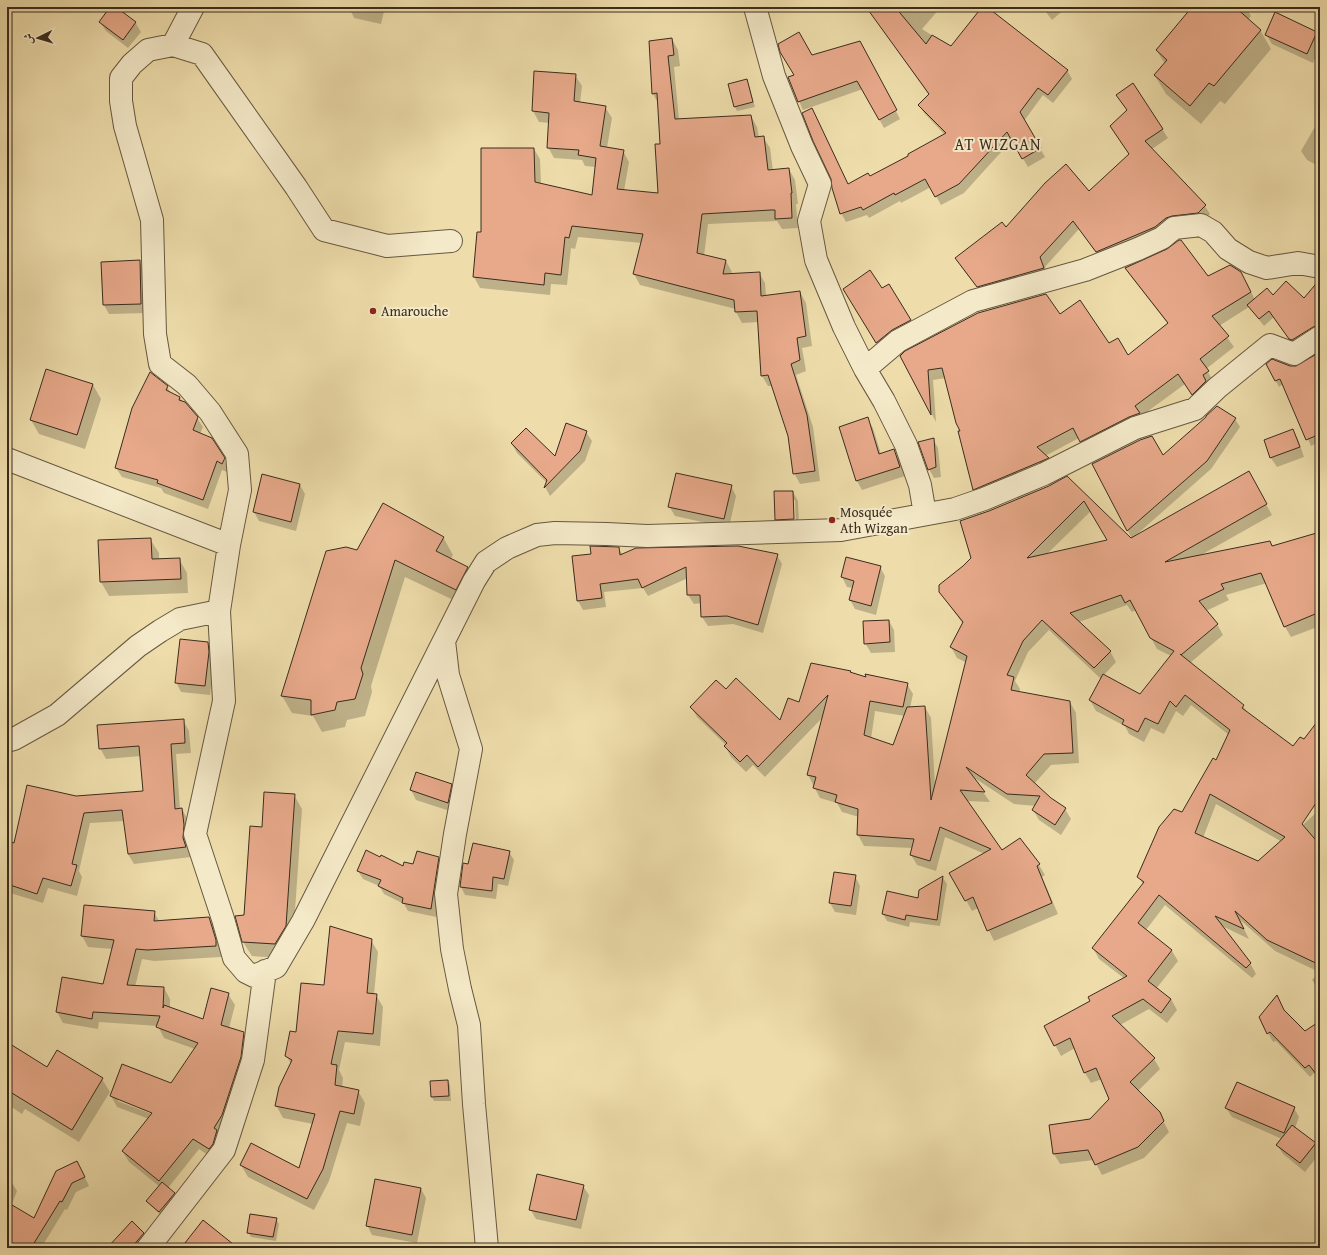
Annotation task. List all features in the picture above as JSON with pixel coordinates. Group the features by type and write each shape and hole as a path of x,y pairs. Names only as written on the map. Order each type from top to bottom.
{"street":[{"path":"173,45 193,7"},
{"path":"755,7 774,76 802,146 820,184 809,221 816,260 844,327 906,445 920,485 925,514"},
{"path":"451,241 387,246 324,230 296,187 202,54 173,45 148,50 132,64 121,78 121,101 125,126 152,220 155,334 160,364 192,390 210,412 237,454 240,490 229,545 220,611 224,701 195,834 223,918 234,958 246,972 254,976 276,967 303,921 474,581 486,562 507,548 537,535 554,533 646,536 841,530 956,508 984,499 1044,474 1135,428 1195,409 1217,388 1270,346 1294,354 1320,337"},
{"path":"865,369 898,341 973,300 1085,270 1162,238 1174,228 1202,225 1213,232 1228,249 1249,262 1267,268 1298,263 1320,267"},
{"path":"1320,249 1320,255"},
{"path":"7,459 229,545"},
{"path":"7,741 14,739 58,715 138,646 160,631 180,619 220,611"},
{"path":"444,641 448,675 471,749 455,834 446,894 452,949 469,1025 474,1104 487,1248"},
{"path":"148,1248 224,1150 253,1060 265,971"}],"building":[{"path":"110,7 116,7 136,22 123,40 99,22"},
{"path":"866,7 895,7 926,44 932,35 951,46 982,7 987,7 1068,70 1048,95 1038,88 1020,112 1041,148 1022,159 1007,132 959,184 935,197 925,179 895,195 894,193 863,210 861,207 840,214 832,188 831,179 802,113 812,108 848,184 868,173 870,176 908,156 908,154 946,133 918,105 929,94"},
{"path":"1192,7 1235,7 1261,30 1214,86 1209,83 1190,106 1154,75 1167,60 1156,50"},
{"path":"1275,12 1317,32 1307,54 1265,35"},
{"path":"799,32 812,55 860,41 897,110 879,120 857,81 798,102 788,77 794,75 780,52 778,44"},
{"path":"672,38 674,55 668,56 675,119 751,115 755,137 764,136 768,170 789,168 792,193 792,218 775,219 775,210 702,214 697,253 726,260 723,274 760,272 761,296 800,291 806,336 797,338 800,360 791,364 807,415 815,471 793,474 788,436 768,375 761,376 757,311 735,312 734,300 633,274 643,234 572,226 569,238 565,237 561,275 545,273 544,285 473,277 477,232 481,232 481,148 534,148 535,182 592,195 596,158 578,155 579,150 547,148 549,113 532,111 534,71 576,74 574,101 606,106 600,146 624,150 617,189 658,193 655,144 660,144 657,93 652,94 649,41"},
{"path":"747,79 753,102 734,107 728,84"},
{"path":"1133,83 1163,129 1145,141 1206,205 1198,213 1166,218 1155,227 1096,252 1073,221 1040,257 1044,268 977,287 955,258 1002,222 1006,227 1045,183 1066,164 1089,191 1129,154 1110,126 1127,110 1116,95"},
{"path":"1181,240 1208,276 1230,265 1241,272 1251,292 1212,316 1229,336 1200,359 1209,371 1203,375 1206,381 1192,395 1178,374 1135,406 1140,413 1080,442 1073,428 1037,447 1049,458 973,490 958,431 960,431 956,423 942,368 928,370 931,415 900,356 905,351 978,313 1046,294 1060,314 1080,300 1109,343 1118,338 1128,355 1168,323 1125,268 1167,249"},
{"path":"140,260 141,304 103,305 101,262"},
{"path":"870,270 882,288 889,284 911,320 892,330 876,343 843,289"},
{"path":"1320,279 1320,325 1313,327 1292,340 1289,339 1269,311 1259,319 1247,305 1267,288 1273,295 1286,281 1304,298"},
{"path":"1320,352 1320,434 1306,440 1280,379 1275,381 1266,364 1272,359 1290,366 1296,366"},
{"path":"46,369 93,384 77,435 30,420"},
{"path":"150,372 168,386 166,390 180,397 179,400 185,402 198,417 193,430 212,438 225,458 222,464 217,461 203,500 157,483 158,480 115,468 132,408"},
{"path":"1217,406 1236,418 1207,461 1127,531 1092,464 1140,440 1152,436 1163,455"},
{"path":"868,417 879,454 894,449 900,467 856,481 839,427"},
{"path":"566,423 587,431 580,451 544,488 547,480 511,443 526,428 555,456"},
{"path":"1293,429 1300,447 1270,458 1264,440"},
{"path":"934,438 936,467 928,470 918,442"},
{"path":"1249,471 1267,504 1165,562 1270,541 1272,546 1320,532 1320,612 1284,627 1261,573 1221,584 1224,589 1199,601 1218,624 1181,655 1244,705 1242,708 1293,746 1300,737 1304,739 1320,718 1320,797 1302,824 1320,845 1320,965 1267,940 1235,911 1244,929 1215,916 1251,963 1246,968 1159,895 1138,923 1172,950 1148,981 1171,999 1161,1013 1143,999 1112,1016 1155,1058 1130,1082 1160,1112 1164,1121 1138,1147 1095,1165 1088,1150 1053,1154 1049,1125 1090,1119 1109,1099 1096,1068 1084,1073 1070,1038 1054,1046 1044,1026 1090,1001 1088,997 1127,976 1092,948 1144,882 1137,877 1159,827 1174,809 1182,812 1213,758 1216,760 1230,730 1185,695 1176,707 1170,701 1158,724 1145,718 1138,732 1122,724 1124,720 1089,700 1103,674 1140,694 1174,651 1150,638 1130,600 1125,603 1121,595 1070,613 1111,651 1094,668 1042,620 1023,641 1007,675 1014,677 1011,690 1070,701 1073,753 1044,754 1026,775 1051,798 1066,808 1055,825 1032,810 1040,796 1007,794 966,767 985,792 960,790 1002,850 1020,838 1040,864 1037,866 1052,903 987,931 973,897 965,901 949,873 991,849 940,827 930,861 910,855 914,839 857,835 858,809 835,802 837,795 813,788 816,777 807,775 828,695 758,767 747,755 740,762 724,746 727,743 690,707 716,680 726,689 736,678 780,720 788,698 799,702 811,663 851,671 850,672 866,677 865,674 908,683 903,707 870,701 864,735 893,745 907,707 925,706 931,800 967,656 950,647 963,622 939,592 939,585 971,558 960,521 989,511 1049,486 1067,476 1131,538","holes":["1084,501 1107,540 1027,558","1210,794 1285,837 1258,861 1195,833"]},
{"path":"676,473 732,485 724,519 668,507"},
{"path":"262,474 300,484 291,522 253,512"},
{"path":"774,491 793,491 794,519 775,520"},
{"path":"383,503 444,537 436,551 468,567 456,590 395,560 361,668 363,674 355,699 337,702 335,710 311,715 311,700 281,696 326,551 346,547 357,550"},
{"path":"151,538 152,559 180,558 181,579 100,582 98,540"},
{"path":"590,546 619,547 620,555 636,548 738,546 778,554 758,625 727,616 701,617 700,595 687,595 686,567 642,588 638,579 600,584 602,598 577,601 572,556 591,554"},
{"path":"846,557 881,566 871,606 849,600 854,581 841,577"},
{"path":"889,620 890,642 864,644 863,621"},
{"path":"180,639 208,642 209,652 205,686 175,683"},
{"path":"184,719 185,743 171,744 175,809 182,808 184,825 183,838 186,847 128,854 122,810 84,813 72,864 77,865 71,886 43,878 37,894 7,884 7,853 11,842 14,843 27,785 76,796 143,791 139,746 99,749 97,725"},
{"path":"416,772 452,784 448,803 410,790"},
{"path":"264,792 295,794 286,926 275,944 242,942 235,916 244,915 250,826 262,827"},
{"path":"473,843 510,851 504,879 493,877 492,891 460,887 463,863 468,864"},
{"path":"366,850 380,857 381,855 403,866 404,862 413,864 417,851 439,857 431,909 402,903 403,898 378,886 381,880 357,871"},
{"path":"834,872 856,875 851,906 829,903"},
{"path":"943,876 937,920 906,915 905,920 882,914 887,891 918,898 919,890"},
{"path":"84,905 155,911 154,921 209,917 216,940 216,946 147,950 136,949 127,985 164,987 163,1008 164,1005 203,1019 211,988 229,993 221,1025 244,1032 241,1057 222,1115 214,1128 217,1130 213,1144 209,1149 193,1139 159,1181 122,1151 152,1113 110,1096 122,1064 171,1083 198,1043 156,1027 160,1016 93,1012 92,1019 56,1012 62,977 103,984 114,940 81,936"},
{"path":"330,926 372,939 367,993 377,994 373,1034 338,1031 331,1064 337,1065 335,1085 359,1090 354,1114 340,1111 323,1169 307,1199 240,1165 251,1143 299,1168 315,1114 275,1106 279,1087 292,1060 285,1056 290,1031 296,1032 301,983 324,985"},
{"path":"1277,995 1284,1010 1305,1031 1320,1021 1320,1079 1309,1065 1305,1068 1270,1032 1267,1034 1259,1017"},
{"path":"7,1042 47,1067 57,1050 103,1078 72,1130 7,1090"},
{"path":"448,1080 449,1096 431,1097 430,1081"},
{"path":"1237,1082 1295,1107 1284,1133 1225,1108"},
{"path":"1292,1125 1316,1143 1300,1163 1276,1145"},
{"path":"77,1161 85,1177 72,1183 62,1202 60,1201 31,1248 13,1248 7,1244 7,1202 34,1218 56,1171"},
{"path":"537,1174 584,1185 576,1220 529,1210"},
{"path":"375,1179 421,1188 412,1235 366,1226"},
{"path":"162,1182 175,1193 159,1212 146,1201"},
{"path":"250,1214 277,1218 273,1237 247,1233"},
{"path":"203,1220 238,1248 181,1248"},
{"path":"132,1221 144,1233 131,1248 107,1248"}],"place":[{"name":"Amarouche","path":"373,311"},
{"name":"Mosquée Ath Wizgan","path":"832,520"}],"district":[{"name":"AT WIZGAN","path":"998,144"}]}
